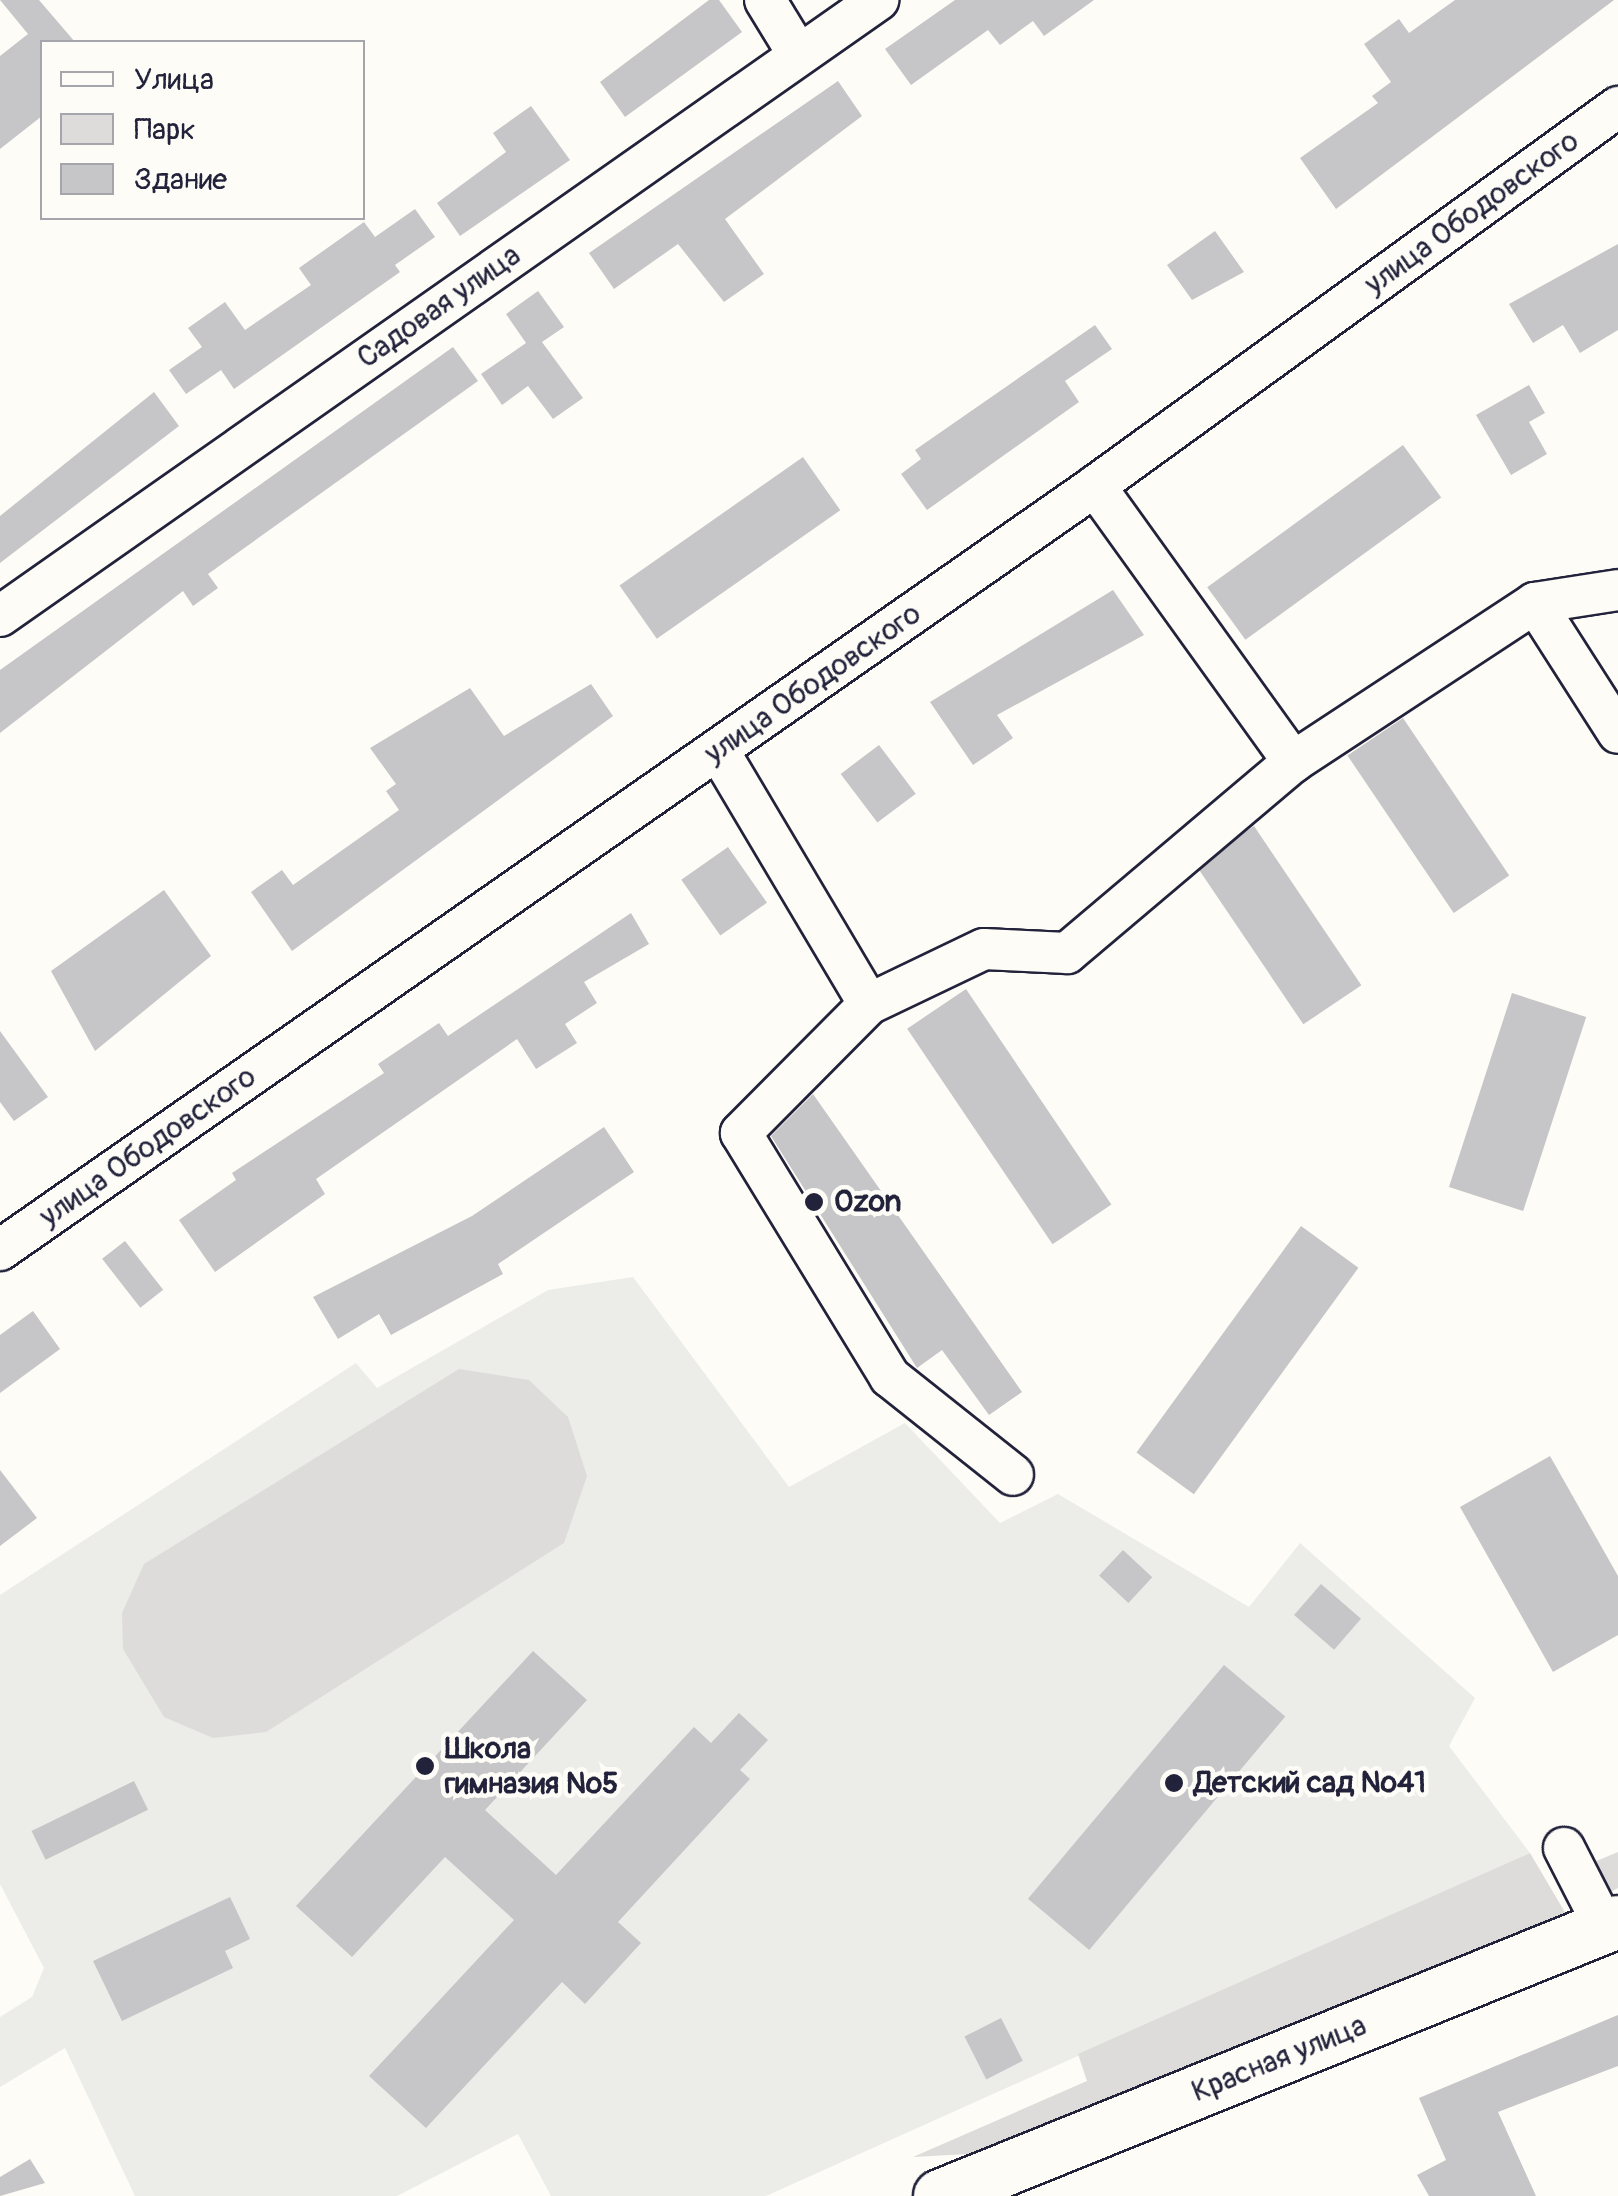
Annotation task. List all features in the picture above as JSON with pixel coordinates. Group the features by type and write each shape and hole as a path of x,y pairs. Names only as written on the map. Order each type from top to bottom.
{"main road":[{"name":"Красная улица","path":"940,2196 1612,1925"}],"street":[{"path":"765,0 798,54"},
{"name":"Садовая улица","path":"0,616 878,0"},
{"name":"улица Ободовского","path":"0,1250 1095,486 1618,107"},
{"path":"1095,486 1292,762"},
{"path":"1013,1475 890,1377 741,1133 869,1004 984,949 1067,953 1292,762 1535,604 1618,590"},
{"path":"1535,604 1618,733"},
{"path":"718,750 869,1004"},
{"path":"1564,1848 1612,1925"}],"shaded area":[{"name":"Школа гимназия №5","path":"633,1277 789,1487 905,1423 1000,1523 1058,1494 1249,1607 1300,1543 1475,1698 1449,1746 1530,1853 766,2196 551,2196 518,2134 397,2196 135,2196 65,2048 0,2087 0,2017 32,1997 44,1968 0,1884 0,1595 356,1363 377,1388 548,1290"}],"green space":[{"path":"459,1369 529,1380 568,1417 587,1476 564,1543 266,1732 213,1738 164,1717 123,1649 122,1613 144,1564"},
{"path":"1618,1852 1618,1888 1607,1894 1594,1862"},
{"path":"1530,1853 1566,1914 986,2153 913,2157 1087,2081 1078,2054"}],"building":[{"path":"0,0 39,0 73,40 40,40 40,118 0,149 0,56 28,34"},
{"path":"709,0 719,0 742,32 625,117 600,82"},
{"path":"955,0 1094,0 1044,36 1033,21 1000,45 988,30 911,85 885,49"},
{"path":"1455,0 1614,0 1336,209 1300,158 1378,103 1372,96 1391,82 1364,44 1399,19 1409,33"},
{"path":"838,81 862,116 725,219 764,274 724,302 678,244 614,289 589,253"},
{"path":"531,106 570,160 460,236 437,203 506,152 493,133"},
{"path":"415,209 435,237 395,265 400,272 234,389 221,370 186,394 169,370 202,347 188,328 225,302 245,330 311,285 299,268 364,222 375,237"},
{"path":"1215,231 1244,272 1192,300 1167,265"},
{"path":"1618,244 1618,330 1580,353 1563,325 1533,343 1509,304"},
{"path":"538,291 564,327 542,342 583,398 553,419 528,386 502,405 481,374 526,343 506,314"},
{"path":"1095,325 1112,349 1065,381 1079,402 927,510 901,474 921,459 915,450"},
{"path":"453,347 478,381 208,574 218,588 193,606 183,591 0,733 0,670"},
{"path":"1529,385 1545,413 1529,422 1547,454 1511,475 1476,415"},
{"path":"154,392 179,426 0,563 0,516"},
{"path":"1403,445 1441,498 1245,640 1207,587"},
{"path":"803,457 840,510 657,639 620,585"},
{"path":"1113,590 1144,635 997,715 1013,738 973,765 930,702"},
{"path":"591,684 613,716 292,951 251,892 282,870 293,885 399,810 386,791 396,784 370,748 470,688 504,736"},
{"path":"1403,718 1509,876 1454,913 1347,755"},
{"path":"879,745 916,794 877,823 841,774"},
{"path":"1254,826 1361,985 1303,1024 1196,865"},
{"path":"728,847 767,903 720,935 681,880"},
{"path":"164,890 211,956 95,1051 51,971"},
{"path":"631,913 649,944 584,982 597,1003 565,1024 577,1043 536,1069 517,1039 316,1179 325,1194 215,1272 179,1220 236,1180 232,1173 384,1073 378,1064 439,1023 448,1036"},
{"path":"966,989 1111,1205 1053,1244 907,1029"},
{"path":"1512,993 1586,1017 1523,1211 1449,1187"},
{"path":"0,1031 48,1097 14,1121 0,1102"},
{"path":"813,1094 1022,1392 989,1415 942,1350 917,1368 771,1136"},
{"path":"604,1127 634,1172 498,1264 503,1274 391,1335 379,1314 338,1339 313,1297 472,1216"},
{"path":"1301,1226 1358,1268 1194,1494 1136,1453"},
{"path":"125,1241 163,1290 140,1308 102,1259"},
{"path":"33,1311 60,1349 0,1393 0,1335"},
{"path":"1550,1456 1618,1576 1618,1635 1553,1672 1460,1507"},
{"path":"0,1470 37,1518 0,1546"},
{"path":"1123,1550 1152,1577 1128,1603 1099,1576"},
{"path":"1321,1584 1361,1619 1334,1650 1294,1615"},
{"path":"533,1651 587,1700 485,1810 556,1875 694,1727 711,1743 739,1713 768,1740 740,1770 750,1779 618,1922 641,1943 585,2004 562,1982 426,2128 369,2076 514,1920 445,1857 352,1957 296,1906"},
{"path":"1224,1665 1285,1716 1089,1950 1028,1899"},
{"path":"134,1781 148,1810 46,1860 32,1831"},
{"path":"230,1897 250,1939 225,1951 233,1968 122,2021 93,1961"},
{"path":"1618,2015 1618,2066 1498,2112 1536,2196 1429,2196 1417,2175 1446,2160 1419,2098"},
{"path":"1001,2018 1023,2061 986,2079 964,2037"},
{"path":"30,2159 45,2183 0,2196 0,2177"}],"place":[{"name":"Ozon","path":"814,1202"},
{"name":"Школа гимназия №5","path":"425,1766"},
{"name":"Детский сад №41","path":"1174,1783"}]}
